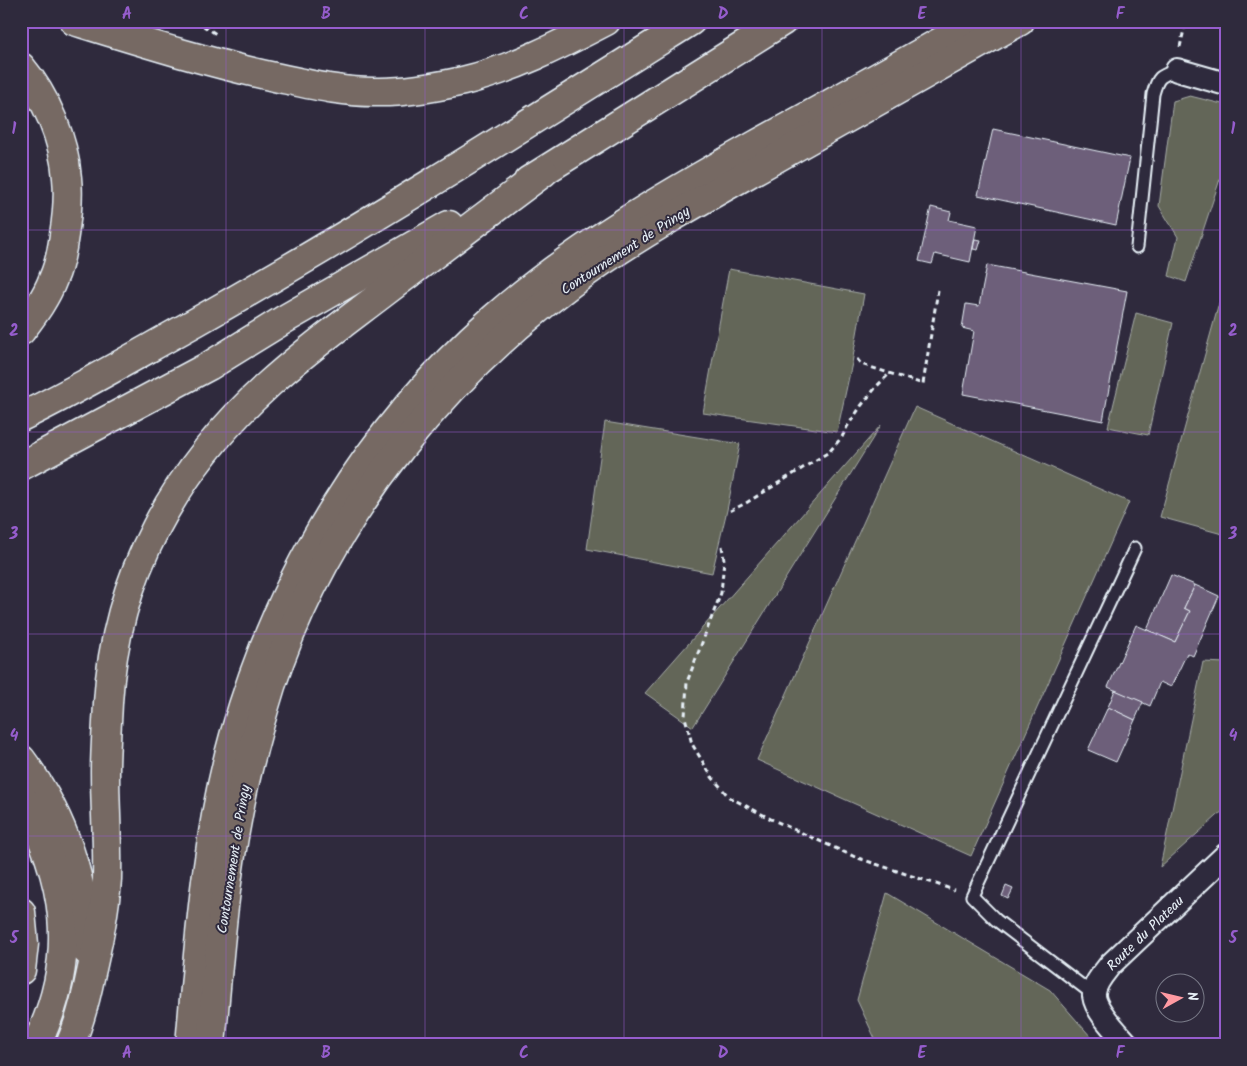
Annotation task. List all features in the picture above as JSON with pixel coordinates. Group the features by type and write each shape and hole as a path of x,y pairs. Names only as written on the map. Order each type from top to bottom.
{"highway":[{"path":"74,21 228,67 310,85 348,91 380,92 427,88 481,76 530,58 606,21"},
{"path":"21,417 128,361 264,283 477,155 690,21"},
{"path":"21,466 209,366 285,318 544,172 783,21"},
{"name":"Contournement de Pringy","path":"190,1045 203,912 217,810 234,736 249,688 275,619 308,551 361,465 396,420 459,351 494,318 531,288 577,255 677,190 977,21"},
{"name":"Contournement de Pringy","path":"211,1045 221,940 238,814 249,764 273,682 307,600 330,555 355,513 414,432 446,395 518,325 602,262 684,210 1020,21"},
{"path":"21,67 31,79 56,128 67,177 67,212 62,248 53,280 38,308 21,331"},
{"path":"70,1045 80,1020 102,928 107,878 105,769 113,657 122,612 135,572 161,515 217,436 268,385 306,352 544,172"},
{"path":"21,759 46,797 60,824 72,856 84,917 87,950 86,995"},
{"path":"21,795 35,819 52,863 60,892 63,929 62,964 57,988 52,1006 36,1045"},
{"path":"21,912 24,944 21,970"}],"street":[{"path":"1178,70 1226,84"},
{"name":"Route du Plateau","path":"1094,995 1097,982 1110,965 1226,855"},
{"path":"1094,995 1100,1010 1128,1045"}],"lane":[{"path":"1137,247 1153,94 1157,80 1178,70"},
{"path":"1094,995 996,920 972,896 1135,548"}],"path":[{"path":"857,359 861,364 923,384 938,290"},
{"path":"730,511 829,452 842,437 861,406 890,373"},
{"path":"722,546 724,560 721,593 687,682 685,717 692,744 712,777 729,797 779,823 855,858 972,896"}],"green space":[{"path":"354,21 423,21 392,28"},
{"path":"1190,96 1226,105 1226,161 1186,282 1169,276 1178,237 1159,206 1173,101"},
{"path":"729,269 864,294 837,432 703,413"},
{"path":"1226,278 1226,535 1160,517"},
{"path":"1136,313 1173,323 1148,435 1108,427"},
{"path":"915,407 1129,502 971,856 757,760"},
{"path":"605,422 740,444 712,573 587,549"},
{"path":"881,425 693,727 645,693"},
{"path":"1203,662 1226,663 1226,808 1160,867"},
{"path":"887,893 1050,990 1098,1045 878,1045 857,1000"}],"building":[{"path":"993,129 1130,158 1116,225 978,195"},
{"path":"931,207 951,212 949,220 977,226 970,262 935,254 932,264 919,261"},
{"path":"975,239 981,240 978,250 973,249"},
{"path":"987,265 1127,291 1103,421 963,394 974,331 962,328 966,304 979,306"},
{"path":"1171,575 1195,585 1184,608 1190,611 1175,642 1147,630"},
{"path":"1195,585 1219,596 1193,656 1187,653 1171,687 1160,682 1150,706 1108,687 1136,625 1175,642 1190,611 1184,608"},
{"path":"1115,690 1143,702 1135,720 1108,707"},
{"path":"1108,707 1135,720 1116,762 1088,750"},
{"path":"1006,886 1013,889 1008,899 1002,896"}]}
